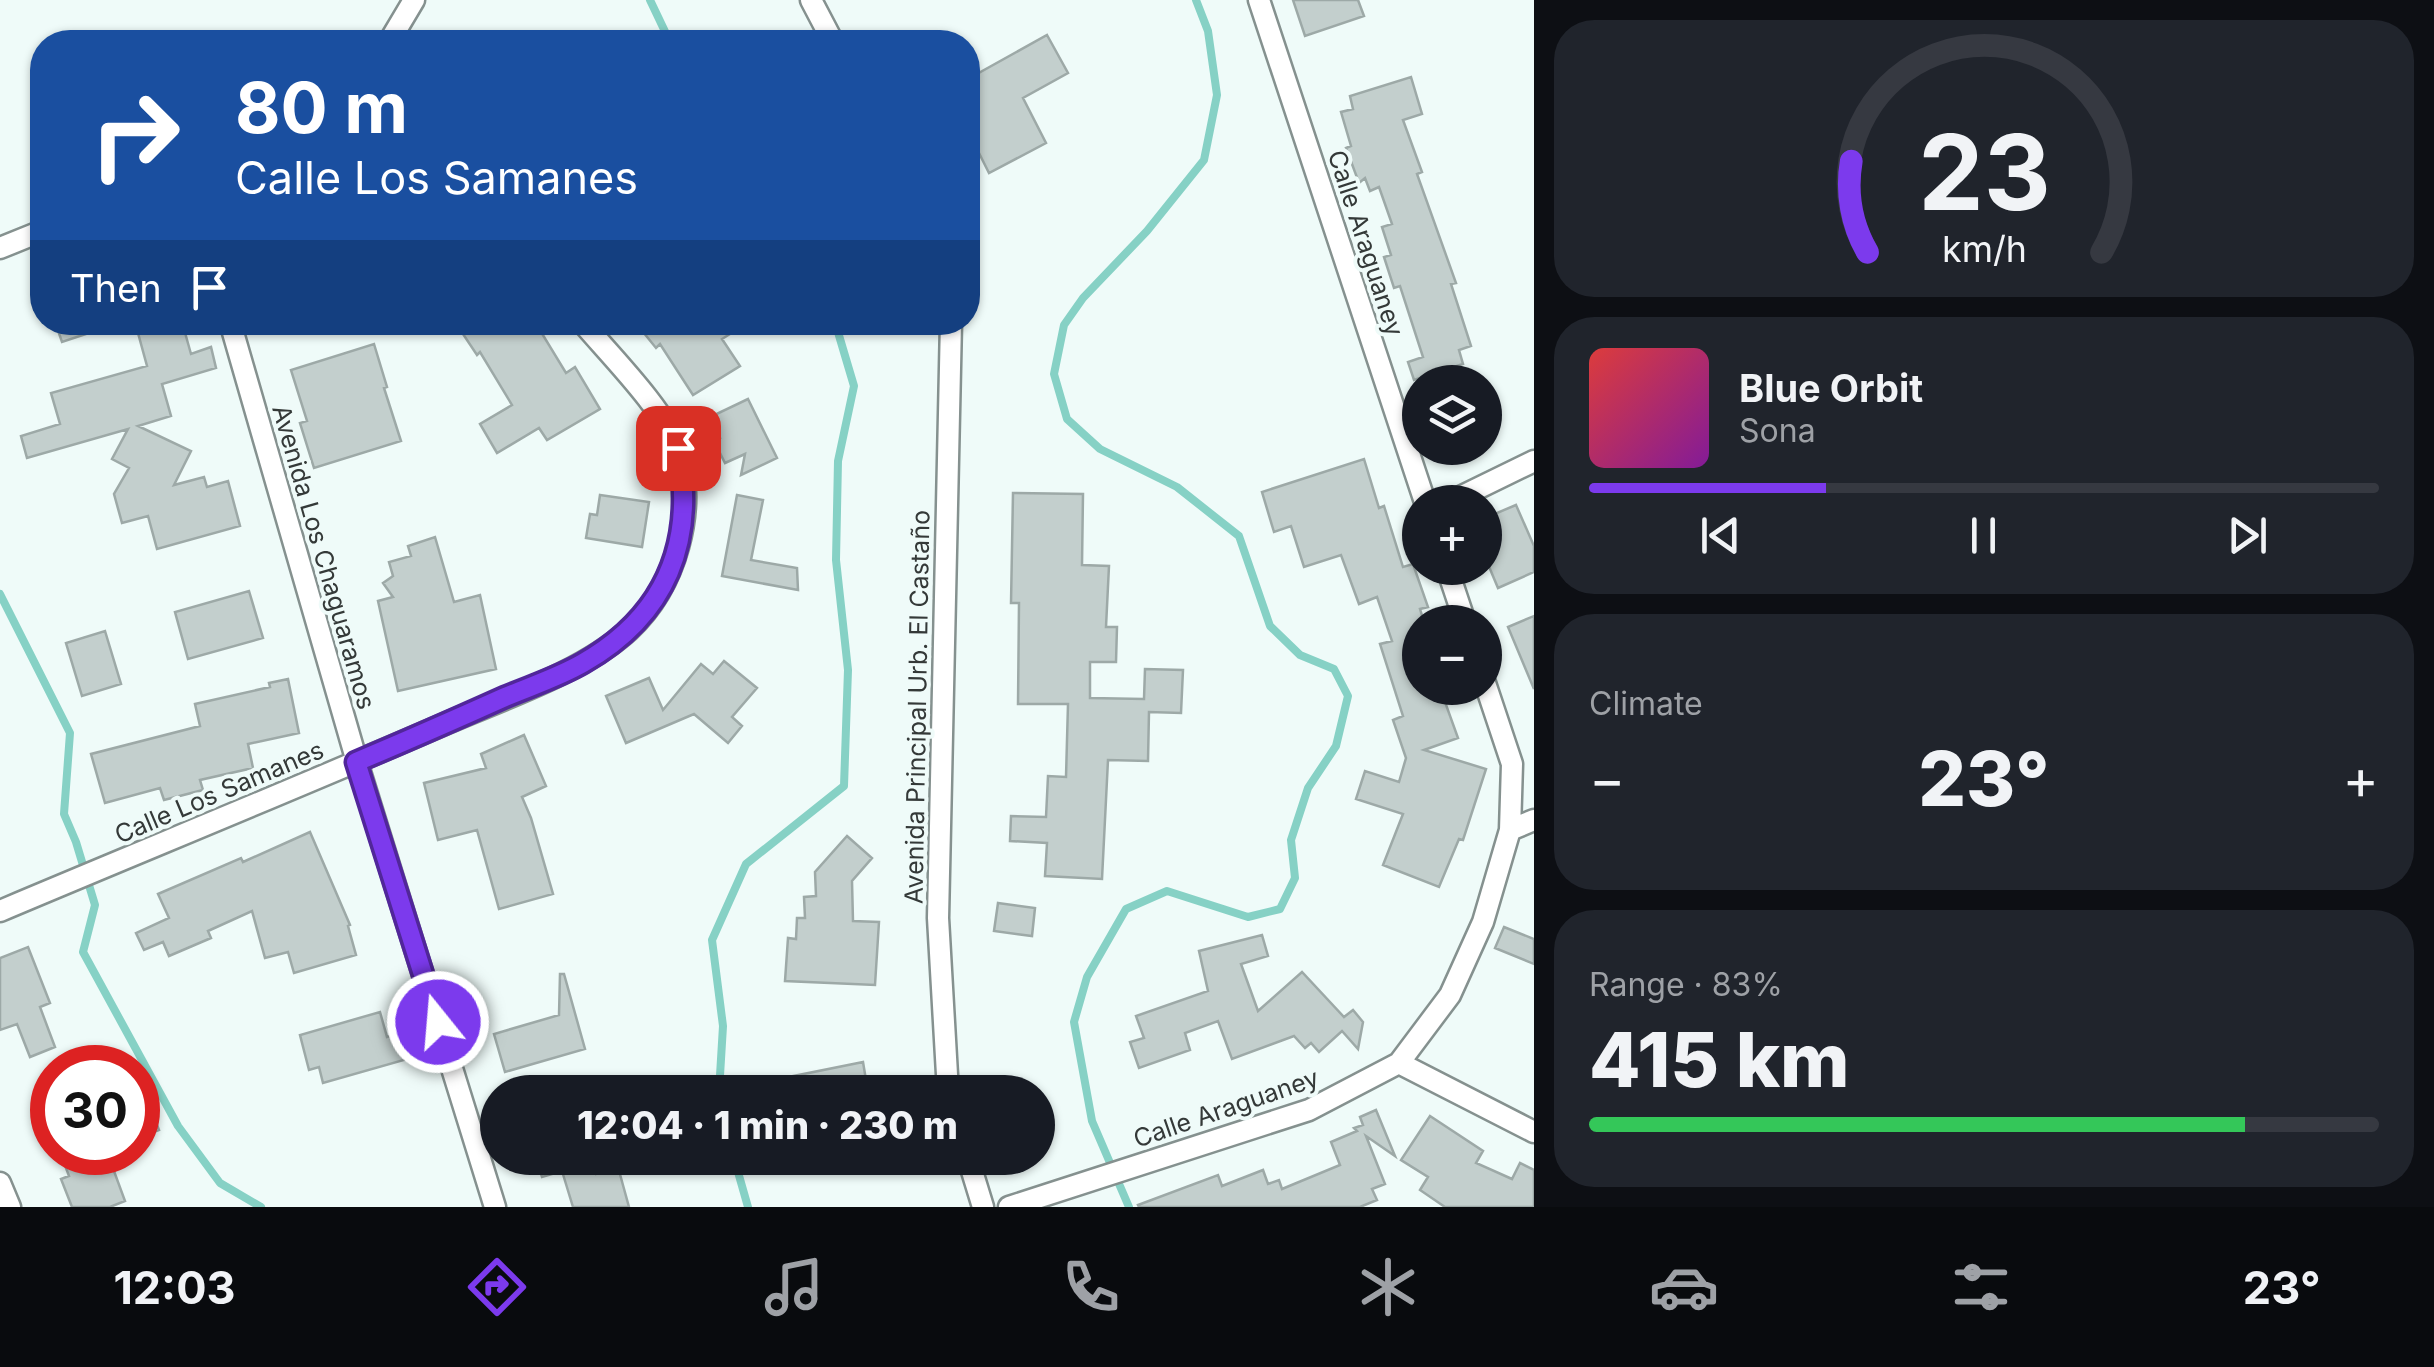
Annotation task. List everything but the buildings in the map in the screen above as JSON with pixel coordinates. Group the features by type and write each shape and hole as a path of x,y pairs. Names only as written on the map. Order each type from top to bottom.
{"street":[{"path":"396,30 414,0"},
{"path":"811,0 827,30"},
{"name":"Calle Araguaney","path":"1259,0 1419,485"},
{"path":"0,248 30,236"},
{"name":"Avenida Los Chaguaramos","path":"234,335 356,762 495,1207"},
{"name":"Calle Los Samanes","path":"9,907 580,665 630,630 652,604 672,567 683,521 683,475 678,448 659,414 593,335"},
{"name":"Avenida Principal Urb. El Castaño","path":"947,1075 938,918 950,335"},
{"path":"1485,485 1534,461"},
{"name":"Calle Araguaney","path":"1009,1207 1310,1110 1400,1063 1450,995 1482,922 1510,830 1512,764 1493,705"},
{"path":"1510,830 1534,820"},
{"path":"1400,1063 1534,1132"},
{"path":"973,1175 983,1207"},
{"path":"0,1183 10,1207"}],"waterway":[{"path":"650,0 664,30"},
{"path":"1129,1207 1092,1121 1074,1022 1087,977 1126,909 1167,891 1248,917 1280,909 1295,878 1291,840 1308,788 1336,746 1348,696 1334,669 1300,655 1270,626 1239,536 1177,487 1100,449 1067,419 1054,374 1064,325 1204,160 1217,95 1208,31 1196,0"},
{"path":"720,1075 723,1026 712,940 746,864 844,786 848,670 836,560 838,461 854,386 839,335"},
{"path":"0,594 70,733 64,814 95,905 83,952 178,1126 220,1183 261,1207"},
{"path":"739,1175 748,1207"}],"route":[{"path":"438,1022 356,762 580,665 630,630 663,586 680,543 684,497 678,448"}]}
